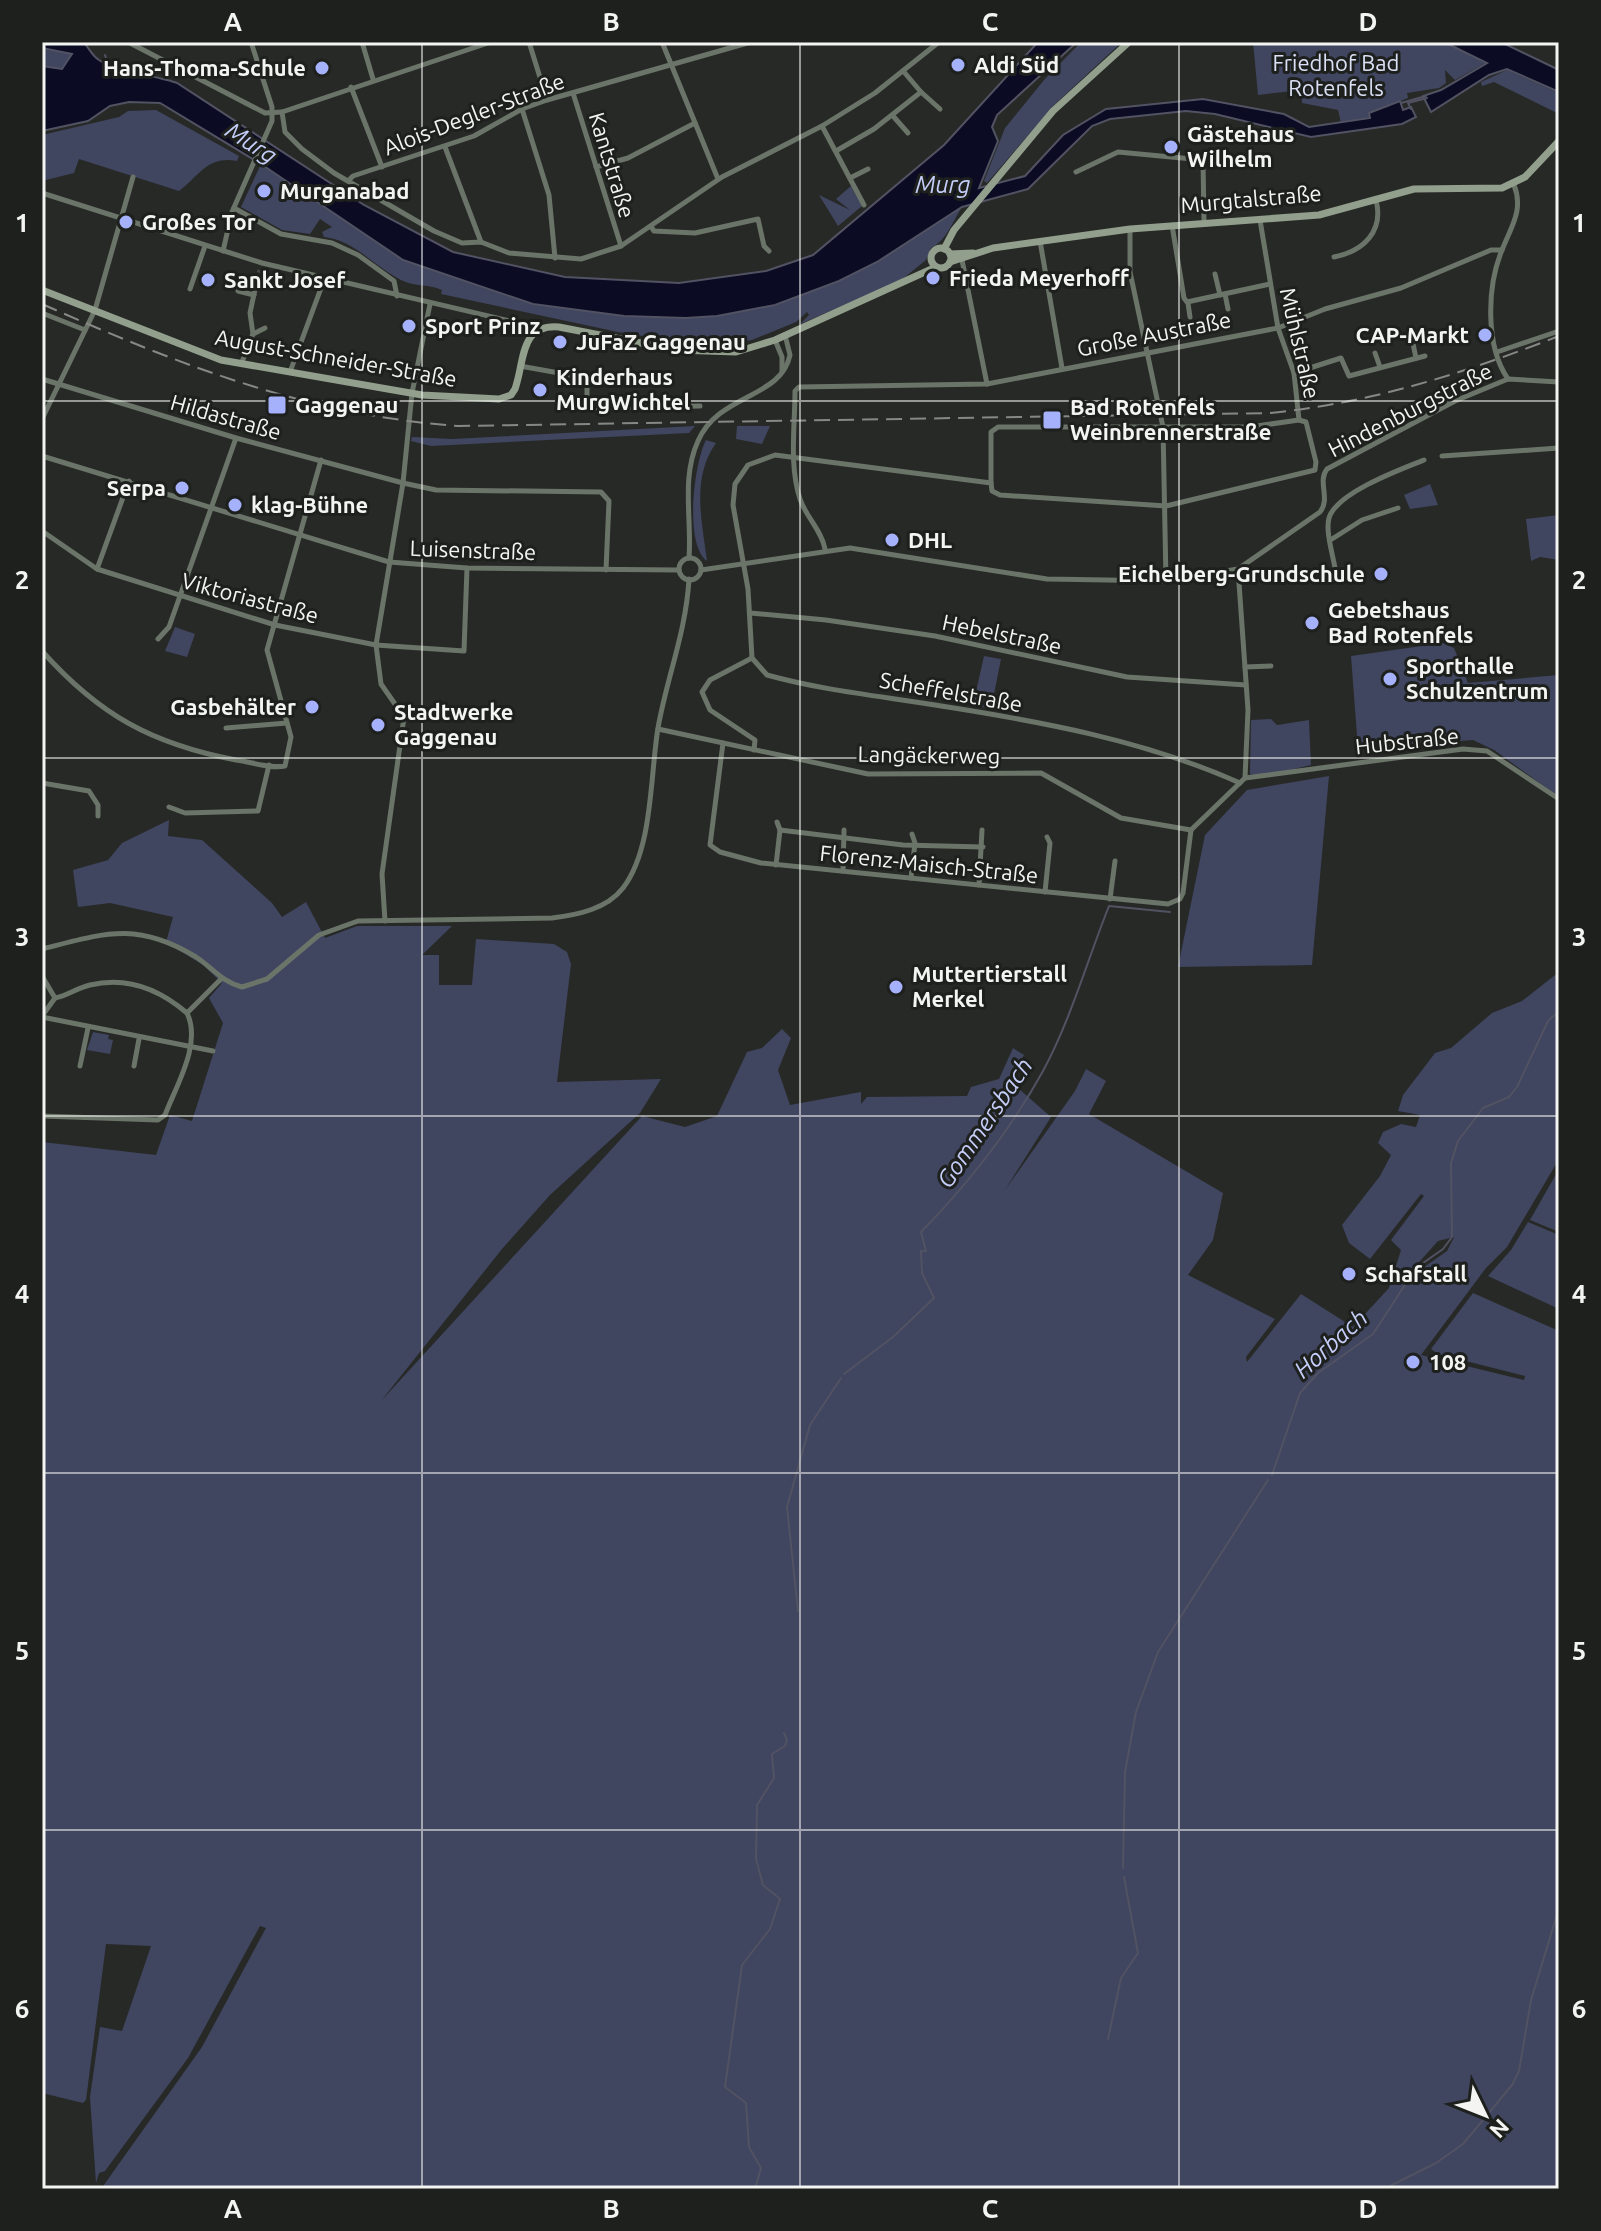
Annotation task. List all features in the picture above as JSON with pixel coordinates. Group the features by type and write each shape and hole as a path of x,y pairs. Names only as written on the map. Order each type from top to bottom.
{"street":[{"path":"128,42 246,106 265,113 282,112 491,42"},
{"path":"223,251 222,245 234,208 270,131 273,112 251,42"},
{"path":"362,42 373,79"},
{"path":"529,42 547,100"},
{"path":"662,42 718,179"},
{"name":"Alois-Degler-Straße","path":"349,180 445,147 547,100 751,42"},
{"path":"282,112 287,136 334,173 434,231 462,243 481,242 509,253 555,258 600,256 652,228 718,179 822,126 903,72 939,42"},
{"path":"948,255 954,230 1053,111 1129,42"},
{"path":"903,72 940,109"},
{"path":"351,87 382,167"},
{"path":"836,151 893,116 921,92"},
{"name":"Kantstraße","path":"573,93 621,246"},
{"path":"522,109 549,195 555,258"},
{"path":"893,116 908,133"},
{"path":"596,167 628,158 695,123"},
{"path":"822,126 864,205"},
{"path":"1508,379 1497,352 1492,315 1502,250 1518,211 1514,185 1559,141"},
{"path":"445,147 481,242"},
{"path":"1076,172 1118,152 1203,160 1204,222"},
{"path":"850,178 868,169"},
{"path":"42,419 95,310 133,177"},
{"name":"Murgtalstraße","path":"948,255 1172,224 1319,215 1414,189 1514,185"},
{"path":"42,205 42,193 223,251 261,267 379,290 540,328"},
{"path":"1334,257 1362,248 1378,224 1376,200"},
{"path":"234,208 281,234 319,238 358,255 394,281 397,296"},
{"path":"652,228 654,231 695,233 758,219 764,246 769,251"},
{"name":"Mühlstraße","path":"1260,220 1278,328 1294,373 1299,420 1306,422 1316,466"},
{"path":"1172,224 1190,317"},
{"path":"1130,229 1130,272 1163,427 1166,581"},
{"path":"1040,241 1062,368"},
{"path":"192,287 205,246"},
{"name":"Große Austraße","path":"795,456 795,391 799,387 987,384 1278,328 1325,309 1401,288 1491,250 1502,250"},
{"name":"Murgtalstraße","path":"933,264 933,251 962,260 975,253"},
{"name":"Murgtalstraße","path":"540,328 559,327 715,354 745,350 775,340 933,264 944,267 948,255"},
{"path":"962,260 987,384"},
{"path":"1215,274 1228,309"},
{"path":"242,362 253,334 250,313 257,280"},
{"path":"290,372 324,280"},
{"path":"1187,302 1270,284"},
{"name":"August-Schneider-Straße","path":"42,290 202,354 412,393 506,398 515,389 529,337 540,328"},
{"path":"238,291 254,295"},
{"path":"385,921 382,874 404,717 381,684 376,645 403,483 412,393 430,304"},
{"path":"42,313 85,330"},
{"path":"253,334 265,328"},
{"path":"1497,352 1559,331"},
{"path":"689,558 689,477 698,441 722,409 765,389 782,373 790,355 785,335"},
{"path":"1412,339 1416,358"},
{"path":"775,340 782,357 782,373"},
{"path":"1375,353 1380,367"},
{"path":"1294,373 1341,358 1349,376 1425,356"},
{"path":"520,366 587,378 587,405 591,408 700,406"},
{"name":"Hildastraße","path":"42,379 236,438 436,490 601,492 609,501 606,570"},
{"name":"Hindenburgstraße","path":"1238,569 1324,508 1323,472 1455,401 1508,379 1559,382"},
{"path":"991,483 993,428 1250,427 1299,420"},
{"path":"158,639 169,627 236,438"},
{"path":"1442,456 1559,448"},
{"name":"Hindenburgstraße","path":"744,565 733,505 736,480 744,469 757,460 775,455 991,483 992,491 1000,495 1166,506 1316,466"},
{"name":"Luisenstraße","path":"42,456 212,505 389,562 467,568 679,570"},
{"path":"795,456 799,496 825,549"},
{"path":"42,651 77,688 120,720 209,754 285,766 291,744 267,656 321,460"},
{"path":"1336,574 1329,516 1349,496 1424,460"},
{"path":"97,569 129,481"},
{"path":"1332,539 1362,520 1398,508"},
{"name":"Viktoriastraße","path":"42,531 97,569 275,625 376,645 464,651 467,568"},
{"path":"701,570 825,549 877,550 1047,579 1166,581 1238,569 1248,759 1242,781 1191,830"},
{"path":"689,558 698,561 701,570 697,577 689,579 679,570 682,562 689,558"},
{"path":"744,565 752,658 710,680 702,692 710,710 755,740 754,750"},
{"path":"42,949 95,934 136,932 186,951 221,979 242,987 255,985 319,935 358,921 552,918 588,912 613,898 624,887 638,860 658,729 684,631 689,579"},
{"name":"Hebelstraße","path":"750,613 906,631 1127,677 1246,685"},
{"name":"Scheffelstraße","path":"752,658 767,675 974,711 1113,740 1189,761 1242,781"},
{"path":"1245,667 1271,666"},
{"path":"226,728 287,723"},
{"name":"Langäckerweg","path":"658,729 868,774 1041,773 1121,818 1191,830"},
{"name":"Florenz-Maisch-Straße","path":"723,743 710,845 720,852 776,865 1168,904 1180,899 1191,830"},
{"name":"Hubstraße","path":"1242,781 1463,749 1487,751 1559,799"},
{"path":"169,807 176,812 258,811 269,765"},
{"path":"42,810 42,782 85,788 96,798 98,816"},
{"path":"776,865 780,830 777,822"},
{"path":"780,830 903,845 983,847"},
{"path":"843,871 847,838 844,830"},
{"path":"979,885 982,830"},
{"path":"911,878 915,843 912,834"},
{"path":"1045,892 1050,843 1047,837"},
{"path":"1110,899 1115,861"},
{"path":"42,976 55,998"},
{"path":"187,1013 221,979"},
{"path":"42,1116 158,1120 165,1115 190,1048 193,1025 187,1013 153,989 124,982 89,985 55,998 42,1016 139,1039 190,1048 213,1051"},
{"path":"80,1066 88,1028"},
{"path":"134,1066 139,1039"}],"green space":[{"path":"1081,42 1122,42 1054,105 987,183 984,181 1005,128 1044,80"},
{"name":"Friedhof Bad Rotenfels","path":"1253,42 1443,42 1487,62 1455,80 1445,70 1446,83 1439,88 1407,93 1408,98 1369,113 1370,117 1341,123 1338,110 1302,103 1301,90 1258,95"},
{"path":"42,48 72,54 62,69 42,66"},
{"path":"1507,70 1559,93 1559,114 1494,82 1482,86 1481,82"},
{"path":"156,110 239,156 237,161 211,164 179,191 79,159 74,173 42,181 42,135 119,117 128,111"},
{"path":"261,164 403,260 534,304 623,316 717,316 839,281 877,262 962,207 946,235 931,248 926,260 900,281 800,324 809,315 807,312 796,322 752,340 711,347 618,332 441,294 442,290 437,288 406,282 345,243 324,237 322,232 332,227 320,219 310,234 282,230 241,207"},
{"path":"851,186 862,206 838,226 819,195 850,210 836,199"},
{"path":"695,426 689,433 431,446 411,441 412,437 452,439"},
{"path":"737,426 770,426 762,444 736,439"},
{"path":"706,440 716,443 708,456 701,485 707,561 695,538 693,521 695,484"},
{"path":"1430,484 1438,505 1410,509 1404,495"},
{"path":"1559,515 1559,560 1540,557 1531,561 1526,519"},
{"path":"175,627 195,634 187,657 165,651"},
{"path":"1443,643 1454,648 1468,683 1559,675 1559,797 1494,750 1473,740 1358,749 1351,656"},
{"path":"984,656 1001,659 991,709 973,705"},
{"path":"1271,719 1277,725 1309,720 1311,765 1260,777 1250,774 1251,720"},
{"path":"1329,776 1312,965 1178,967 1205,835 1247,790"},
{"path":"169,820 168,836 202,840 272,903 282,917 306,902 325,938 357,926 452,926 422,955 439,955 439,985 472,985 476,939 554,944 567,952 571,964 557,1082 661,1079 640,1113 550,1195 502,1249 381,1401 642,1116 685,1127 717,1116 747,1052 762,1048 782,1029 791,1038 778,1070 790,1105 861,1092 861,1104 867,1097 967,1096 971,1087 999,1079 1013,1048 1024,1055 1010,1081 1051,1117 1005,1190 1075,1091 1086,1069 1106,1081 1089,1114 1223,1193 1213,1240 1188,1275 1275,1319 1246,1357 1247,1362 1301,1294 1353,1327 1389,1288 1401,1250 1391,1240 1424,1196 1421,1194 1370,1259 1349,1243 1342,1225 1380,1176 1391,1155 1378,1143 1383,1132 1401,1124 1416,1127 1420,1115 1398,1111 1403,1095 1435,1053 1451,1048 1492,1013 1522,1001 1559,972 1559,1159 1507,1247 1486,1268 1421,1355 1524,1380 1525,1376 1438,1354 1431,1349 1473,1293 1559,1331 1559,2189 101,2189 202,2047 266,1928 260,1926 188,2058 105,2171 99,2173 96,2183 90,2097 100,2027 122,2031 151,1946 106,1944 86,2100 83,2103 42,2093 42,1142 156,1155 170,1115 192,1121 223,1023 209,998 222,983 203,965 166,942 173,917 110,903 78,907 73,870 108,860 122,843","holes":["1454,1237 1447,1251 1417,1272 1413,1269 1438,1241"]},
{"path":"93,1032 109,1035 108,1039 113,1040 110,1054 87,1050"},
{"path":"1559,1169 1559,1232 1530,1220"},
{"path":"1528,1222 1559,1235 1559,1309 1488,1276 1511,1250"}],"water":[{"name":"Murg","path":"42,42 83,42 105,64 177,83 364,205 453,252 565,277 679,283 766,271 813,255 944,145 1038,42 1077,42 997,115 992,127 998,141 979,188 1025,176 1063,135 1106,109 1203,99 1284,114 1309,127 1370,118 1369,113 1400,101 1403,110 1411,107 1416,117 1402,124 1311,137 1215,114 1186,111 1110,119 1092,126 1028,189 962,207 877,262 839,281 775,305 717,316 624,316 533,304 403,260 261,164 160,103 129,102 110,106 88,121 42,131 42,66 62,69 72,54 42,48"},
{"path":"1444,42 1501,42 1559,70 1559,92 1507,69 1489,75 1431,112 1423,96 1441,90 1487,63"}],"waterway":[{"path":"105,55 108,65"},
{"path":"1401,103 1426,96"},
{"path":"1411,109 1408,103 1427,98"},
{"name":"Gommersbach","path":"844,1374 893,1337 934,1298 922,1273 921,1251 926,1251 921,1232 987,1156 1043,1071 1070,1010 1109,906 1170,912"},
{"name":"Horbach","path":"1272,1475 1300,1393 1318,1373 1373,1334 1416,1268 1443,1249 1452,1237 1451,1163 1458,1141 1483,1108 1509,1097 1517,1087 1548,1021 1559,1011"},
{"name":"Gommersbach","path":"798,1611 787,1507 810,1425 841,1378"},
{"name":"Horbach","path":"1123,1868 1125,1772 1136,1712 1158,1652 1268,1480"},
{"name":"Gommersbach","path":"755,2189 761,2168 749,2147 746,2103 725,2087 742,1965 770,1929 780,1899 763,1885 756,1859 757,1805 774,1778 772,1754 785,1746 787,1740 784,1733"},
{"name":"Horbach","path":"1108,2039 1121,1978 1138,1953 1124,1877"},
{"path":"1384,2189 1436,2163 1463,2144 1512,2085 1519,2071 1531,2000 1559,1908"}],"tunnel":[{"path":"257,280 260,270"}],"railway":[{"path":"42,304 194,367 296,399 348,411 458,426 1270,413 1345,402 1417,385 1559,336"}],"place":[{"name":"Aldi Süd","path":"958,65"},
{"name":"Hans-Thoma-Schule","path":"322,68"},
{"name":"Gästehaus Wilhelm","path":"1171,147"},
{"name":"Murganabad","path":"264,191"},
{"name":"Großes Tor","path":"126,222"},
{"name":"Frieda Meyerhoff","path":"933,278"},
{"name":"Sankt Josef","path":"208,280"},
{"name":"Sport Prinz","path":"409,326"},
{"name":"CAP-Markt","path":"1485,335"},
{"name":"JuFaZ Gaggenau","path":"560,342"},
{"name":"Kinderhaus MurgWichtel","path":"540,390"},
{"name":"Gaggenau","path":"277,405"},
{"name":"Bad Rotenfels Weinbrennerstraße","path":"1052,420"},
{"name":"Serpa","path":"182,488"},
{"name":"klag-Bühne","path":"235,505"},
{"name":"DHL","path":"892,540"},
{"name":"Eichelberg-Grundschule","path":"1381,574"},
{"name":"Gebetshaus Bad Rotenfels","path":"1312,623"},
{"name":"Sporthalle Schulzentrum","path":"1390,679"},
{"name":"Gasbehälter","path":"312,707"},
{"name":"Stadtwerke Gaggenau","path":"378,725"},
{"name":"Muttertierstall Merkel","path":"896,987"},
{"name":"Schafstall","path":"1349,1274"},
{"name":"108","path":"1413,1362"}]}
